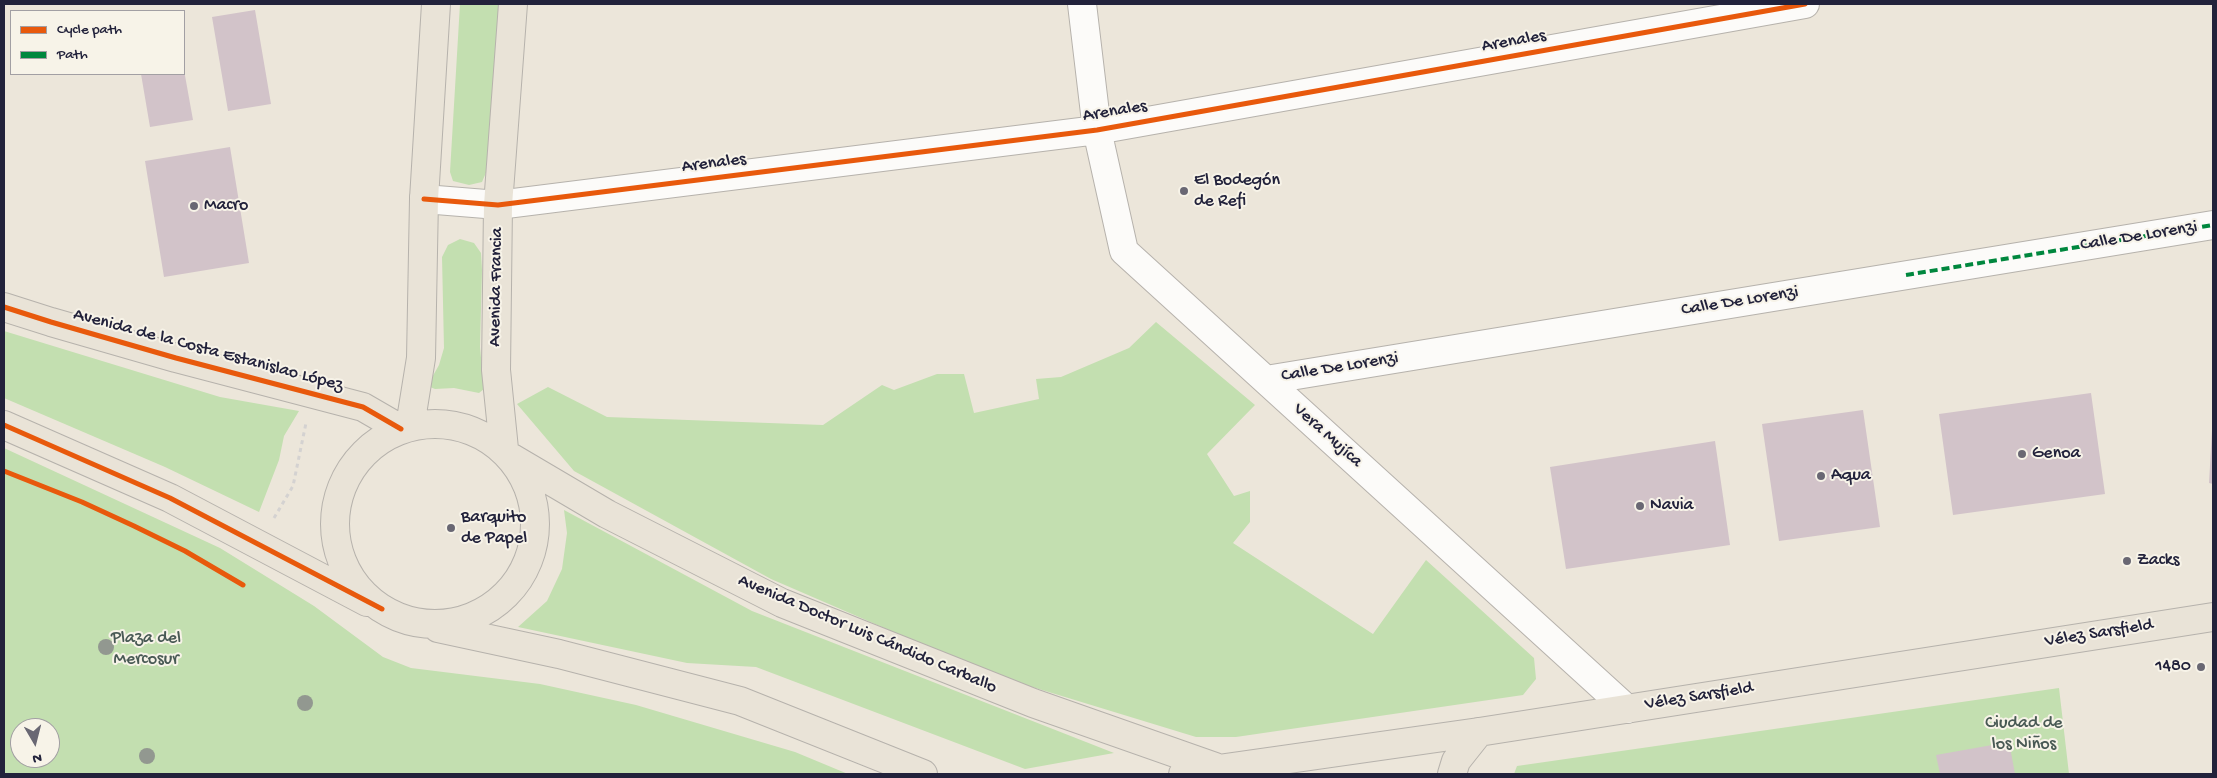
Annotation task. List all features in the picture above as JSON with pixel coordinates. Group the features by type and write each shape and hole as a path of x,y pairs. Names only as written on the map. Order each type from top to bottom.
{"main road":[{"path":"382,610 354,584 338,550 335,513 346,478 369,448 406,428 421,358 424,199 436,4"},
{"name":"Avenida Francia","path":"508,454 496,370 498,205 513,4"},
{"name":"Avenida de la Costa Estanislao López","path":"4,306 51,322 176,358 363,407 406,428"},
{"name":"Avenida Doctor Luis Cándido Carballo","path":"406,428 444,423 476,431 508,454 607,514 782,603 1033,703 1229,772"},
{"path":"4,425 170,498 382,610 412,622 559,654 740,701 923,774"},
{"path":"412,622 448,624 483,613 511,591 530,560 537,524 533,502 508,454"},
{"name":"Vélez Sarsfield","path":"1183,774 1229,772 2213,617"},
{"path":"1452,774 1456,761 1479,732"}],"street":[{"name":"Vera Mujíca","path":"1082,4 1097,130 1124,251 1627,708"},
{"name":"Arenales","path":"424,199 498,205 1097,130 1805,4"},
{"name":"Calle De Lorenzi","path":"1266,380 2213,225"}],"path":[{"path":"272,520 293,486 306,422"}],"green space":[{"path":"460,4 499,4 488,168 482,182 469,185 453,181 450,172"},
{"path":"460,239 474,243 481,253 480,347 484,389 479,393 454,388 435,389 430,387 430,381 439,365 444,348 442,257 448,245"},
{"path":"1156,322 1255,405 1207,454 1234,496 1250,491 1250,522 1233,543 1373,634 1426,560 1534,658 1536,679 1523,695 1236,737 1196,737 993,675 771,579 574,471 517,404 548,387 607,417 823,425 882,385 894,390 937,374 964,374 974,413 1039,399 1036,379 1061,377 1129,348"},
{"path":"4,331 220,397 299,411 284,436 279,460 259,512 165,467 4,398"},
{"name":"Plaza del Mercosur","path":"4,448 220,548 314,606 383,657 411,668 540,684 636,705 795,752 848,774 4,774"},
{"path":"564,510 752,611 1114,753 1025,769 756,667 687,663 518,627 547,601 562,569 567,533"},
{"name":"Ciudad de los Niños","path":"2059,688 2069,774 1514,774 1517,766"}],"building":[{"path":"255,10 271,104 228,111 212,17"},
{"path":"141,75 185,75 193,120 150,127"},
{"path":"230,147 249,263 164,277 145,161"},
{"name":"Genoa","path":"2091,393 2105,494 1953,515 1939,414"},
{"name":"Aqua","path":"1863,410 1880,527 1779,541 1762,424"},
{"path":"2213,430 2213,484 2209,483"},
{"name":"Navia","path":"1715,441 1730,545 1566,569 1550,467"},
{"path":"2009,742 2015,774 1940,774 1936,755"}],"marked path":[{"path":"1906,275 2213,225"}],"cycle path":[{"path":"424,199 498,205 1097,130 1805,4"},
{"path":"4,307 176,358 363,407 401,429"},
{"path":"4,425 170,498 382,609"},
{"path":"4,471 82,502 134,526 185,551 243,585"}],"place":[{"name":"El Bodegón de Refi","path":"1184,191"},
{"name":"Macro","path":"194,206"},
{"name":"Genoa","path":"2022,454"},
{"name":"Aqua","path":"1821,476"},
{"name":"Navia","path":"1640,506"},
{"name":"Barquito de Papel","path":"451,528"},
{"name":"Zacks","path":"2127,561"},
{"name":"1480","path":"2201,667"}]}
